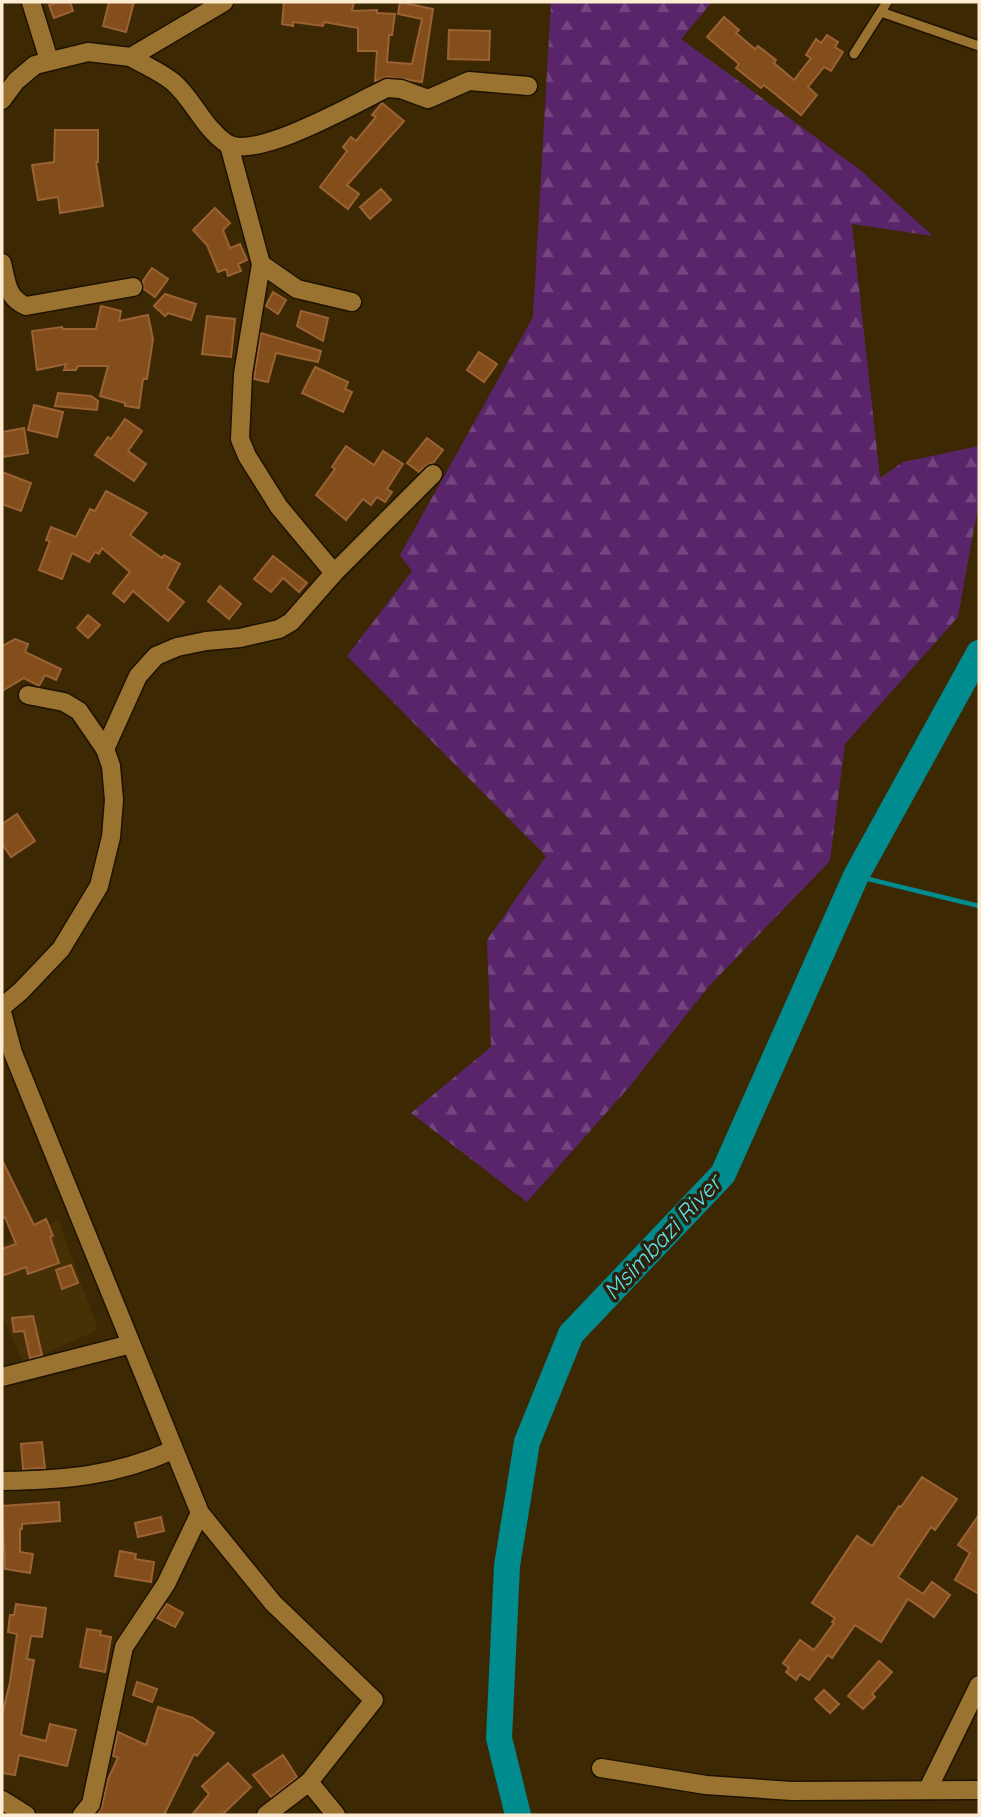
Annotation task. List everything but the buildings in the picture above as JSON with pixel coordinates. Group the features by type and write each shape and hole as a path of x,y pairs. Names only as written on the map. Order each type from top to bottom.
{"street":[{"path":"31,2 49,60"},
{"path":"131,57 224,2"},
{"path":"2,100 16,81 35,65 49,60 88,52 131,57 174,82 213,132 229,145 261,264 243,374 240,439 247,456 279,507 334,573"},
{"path":"229,145 250,146 304,130 387,88 401,89 428,99 469,81 528,86"},
{"path":"2,263 14,301 26,306 132,287"},
{"path":"261,264 297,289 352,302"},
{"path":"105,749 138,676 156,656 177,647 279,629 291,621 334,573 433,474"},
{"path":"27,695 64,702 79,711 105,749 111,766 114,800 111,837 99,886 61,949 2,1009 13,1053 200,1513 273,1603 374,1700 309,1782 266,1815"},
{"path":"2,1377 131,1345"},
{"path":"2,1481 96,1475 125,1469 173,1450"},
{"path":"82,1815 90,1804 124,1647 166,1584 200,1513"},
{"path":"928,1789 979,1685"},
{"path":"601,1768 706,1785 792,1791 979,1790"},
{"path":"309,1782 336,1815"},
{"path":"2,1800 26,1815"}],"lane":[{"path":"854,54 887,2"},
{"path":"881,12 979,46"}],"shaded area":[{"path":"59,1221 98,1330 23,1363 2,1315 2,1244"}],"green space":[{"path":"551,2 712,2 681,39 859,169 933,236 852,224 880,478 903,462 979,446 979,501 958,617 845,744 830,861 709,986 630,1086 527,1202 411,1113 491,1047 487,940 546,856 347,656 412,571 400,555 533,317"}],"waterway":[{"name":"Msimbazi River","path":"518,1815 499,1738 507,1566 527,1442 571,1334 723,1174 856,876 979,653"},
{"path":"856,876 979,906"}]}
